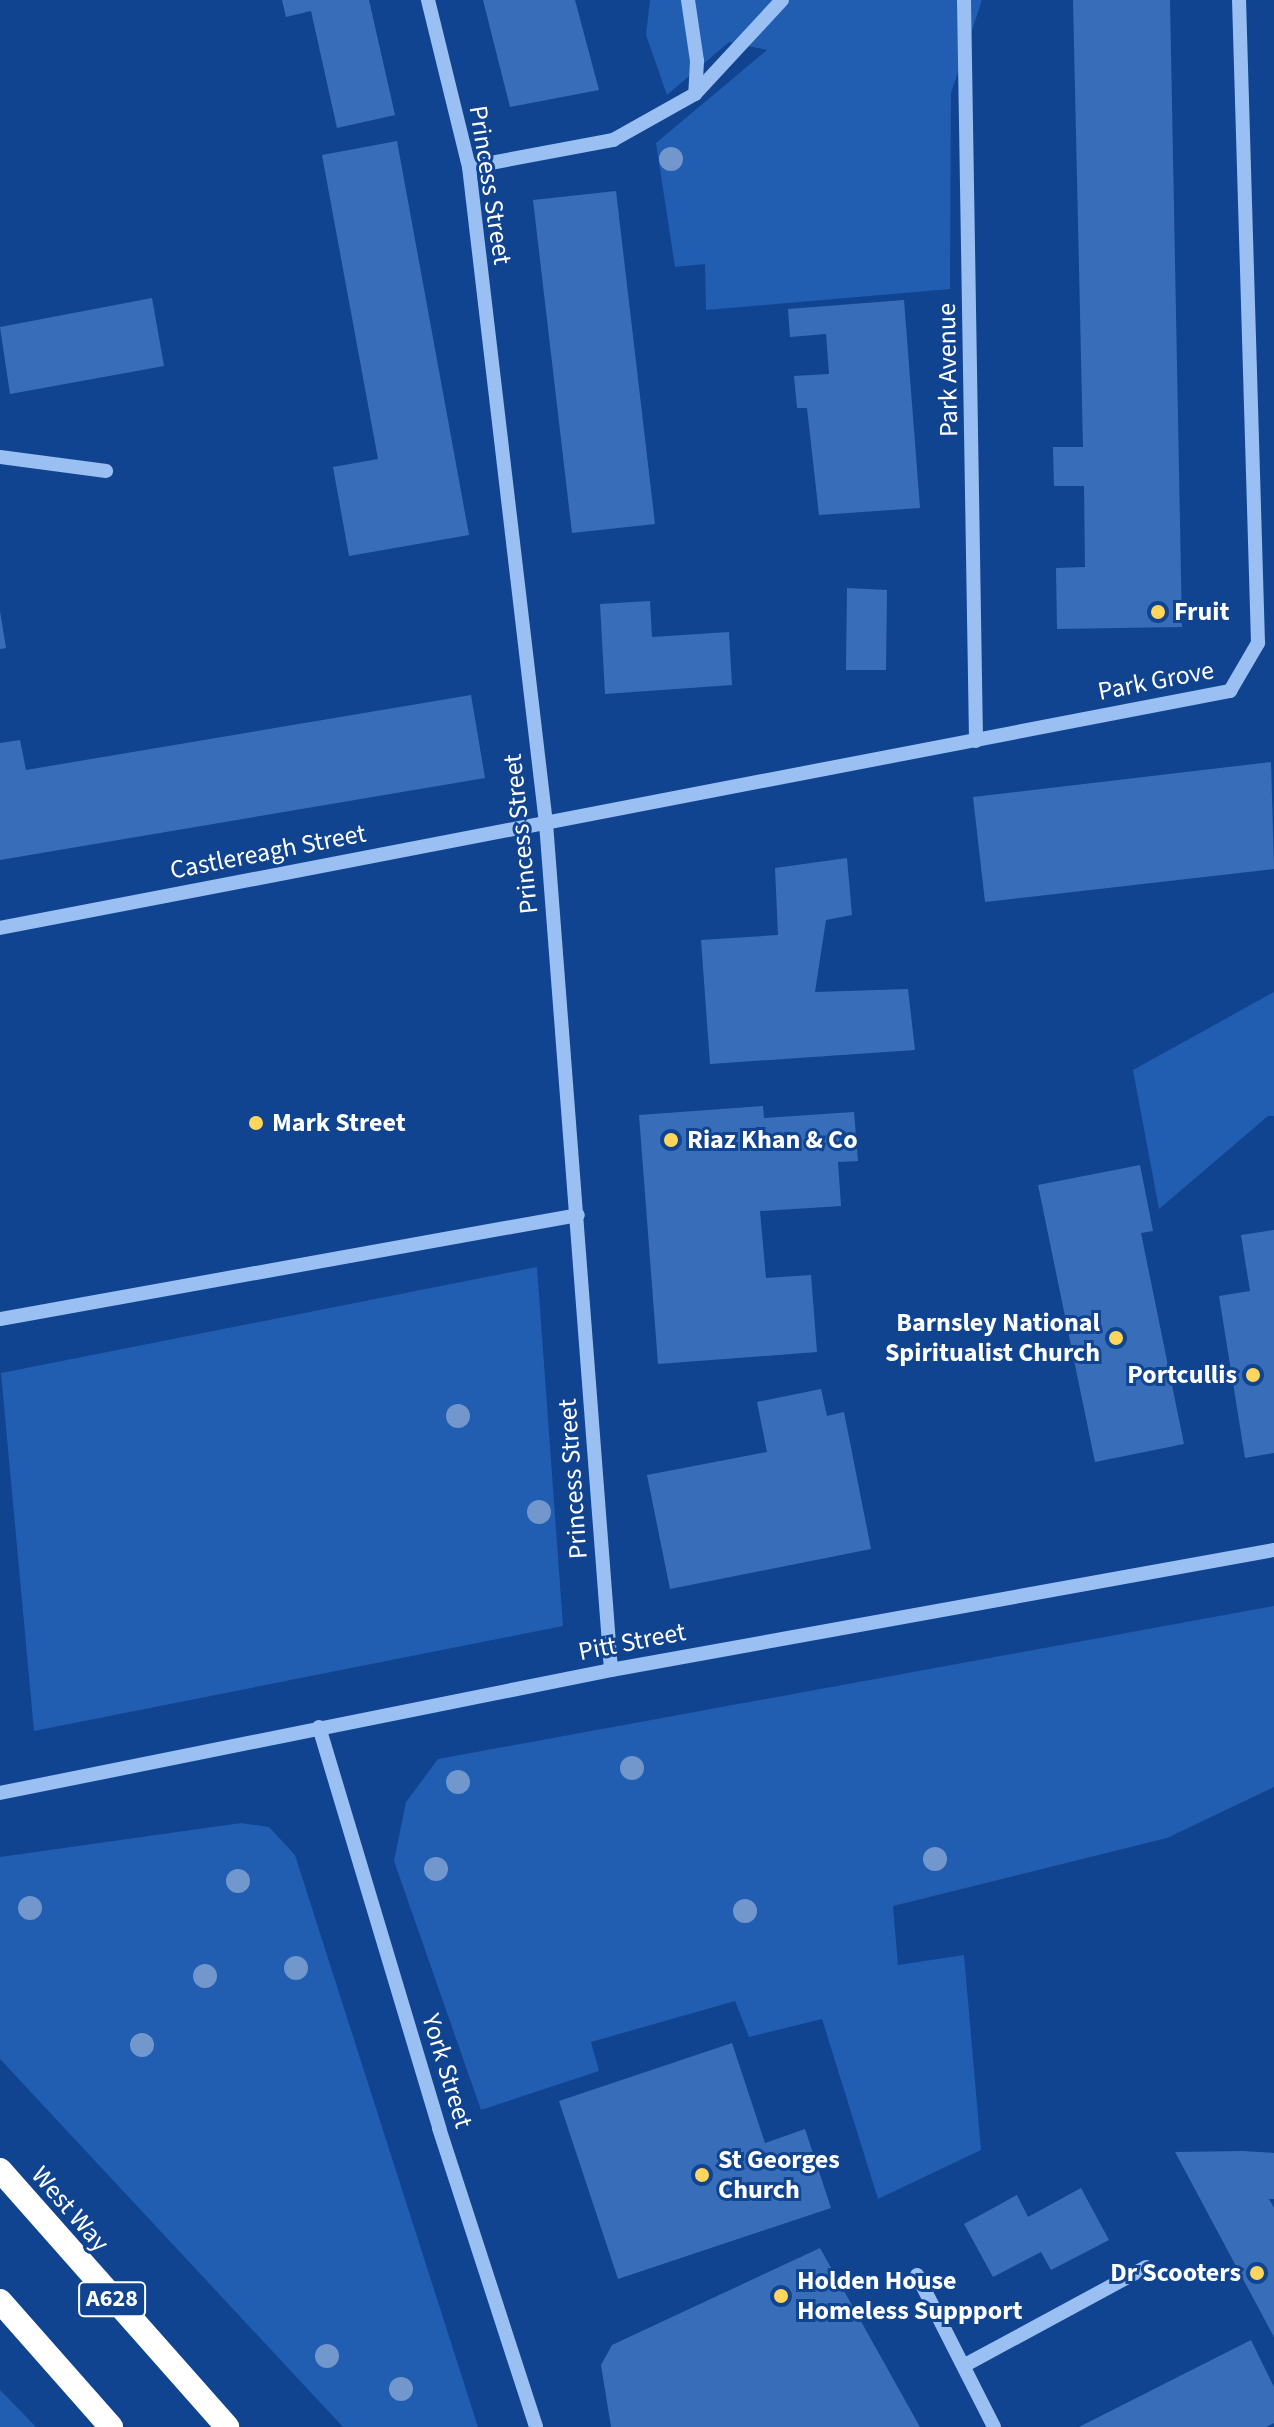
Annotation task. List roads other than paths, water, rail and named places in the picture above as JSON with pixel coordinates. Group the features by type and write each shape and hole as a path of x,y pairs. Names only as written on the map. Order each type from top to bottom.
{"highway":[{"name":"West Way","path":"0,2170 227,2427"},
{"path":"0,2301 111,2427"}],"street":[{"name":"Princess Street","path":"428,0 469,167 546,823 611,1670"},
{"path":"688,0 697,61 695,94"},
{"path":"469,167 613,140 695,94 782,0"},
{"name":"Park Avenue","path":"964,0 976,741"},
{"name":"Park Grove","path":"546,823 1230,691 1258,643 1239,0"},
{"path":"0,457 106,471"},
{"name":"Castlereagh Street","path":"0,928 546,823"},
{"path":"0,1319 578,1215"},
{"name":"Pitt Street","path":"0,1793 611,1670 1274,1550"},
{"name":"York Street","path":"319,1727 439,2128 536,2427"},
{"path":"965,2365 1146,2267"},
{"path":"917,2275 994,2427"}],"place":[{"name":"Fruit","path":"1158,612"},
{"name":"Mark Street","path":"256,1123"},
{"name":"Riaz Khan & Co","path":"671,1140"},
{"name":"Barnsley National Spiritualist Church","path":"1116,1338"},
{"name":"Portcullis","path":"1253,1375"},
{"name":"St Georges Church","path":"702,2175"},
{"name":"Dr Scooters","path":"1257,2273"},
{"name":"Holden House Homeless Suppport","path":"781,2296"}]}
